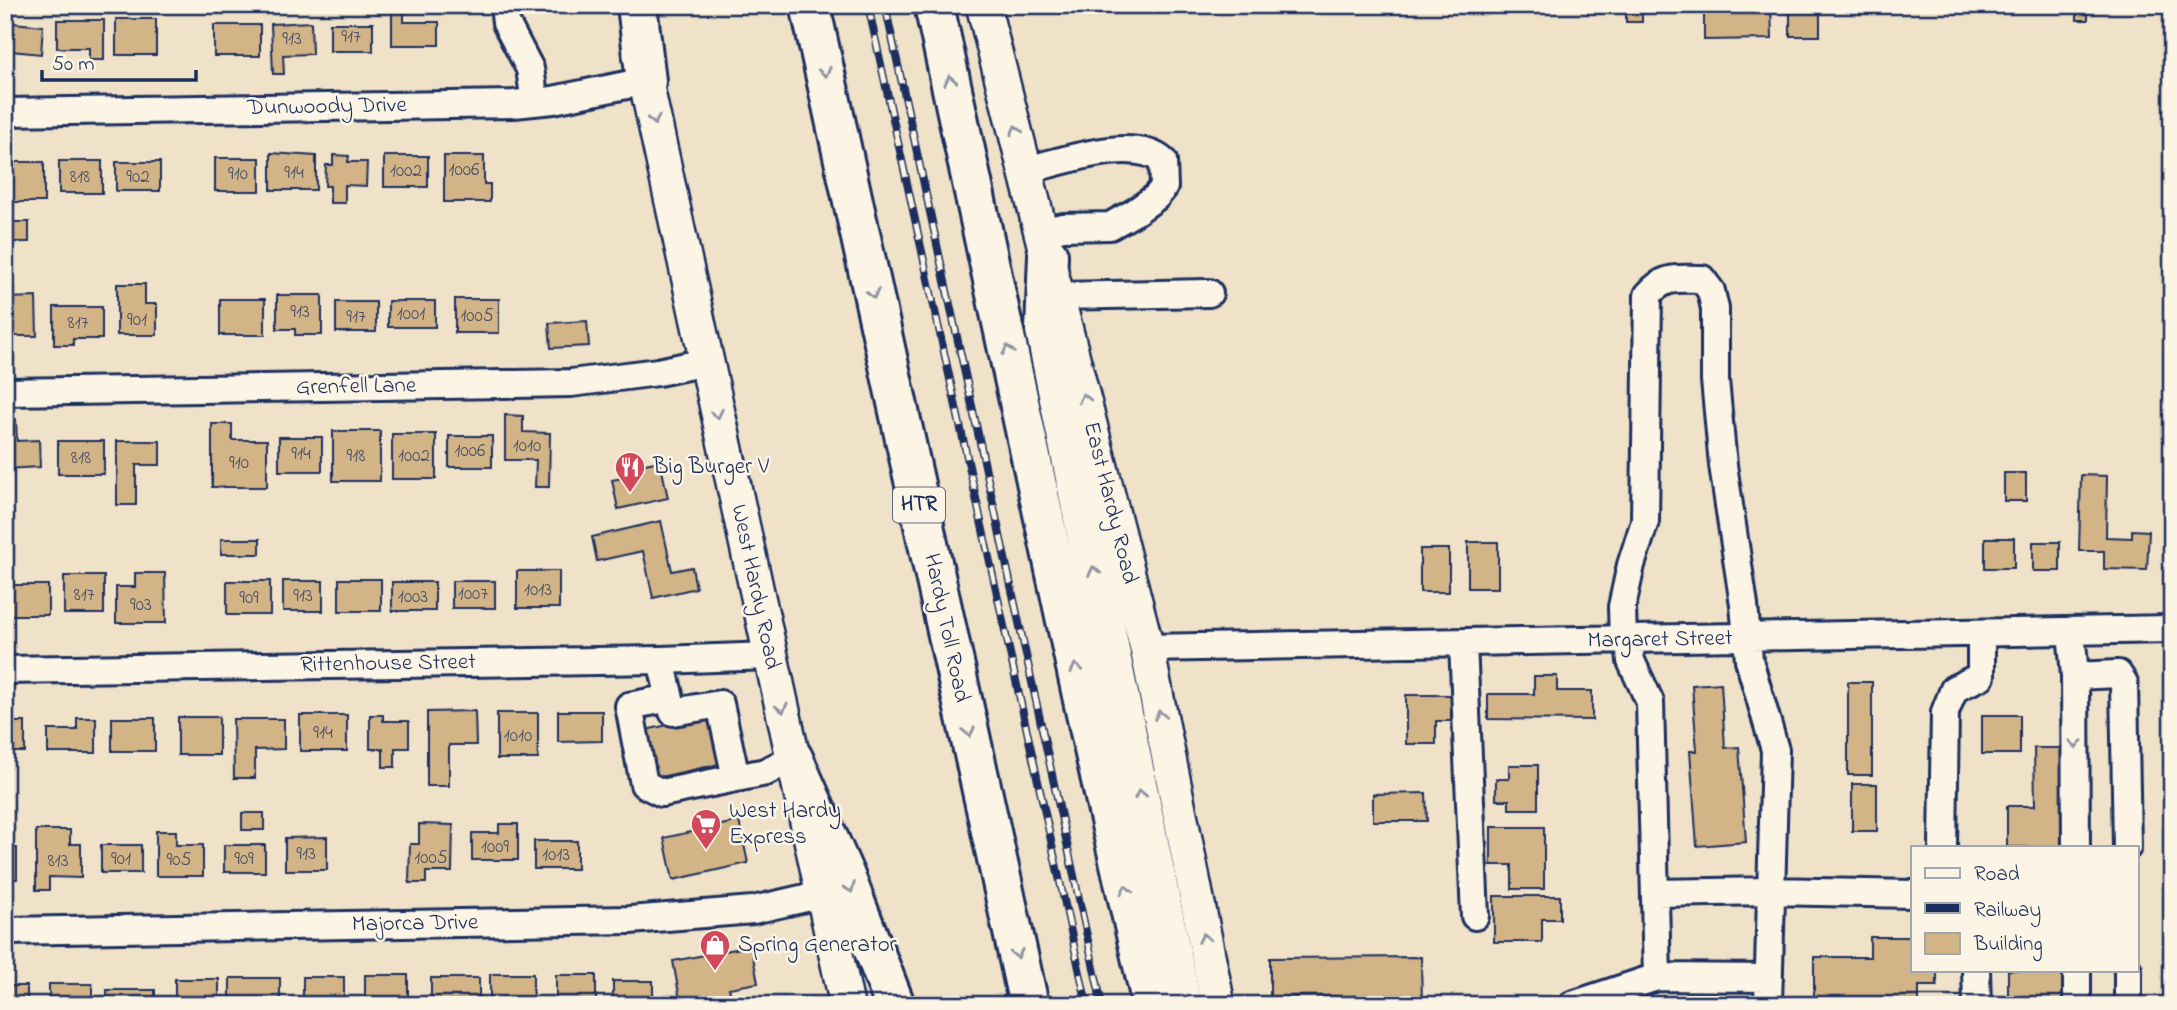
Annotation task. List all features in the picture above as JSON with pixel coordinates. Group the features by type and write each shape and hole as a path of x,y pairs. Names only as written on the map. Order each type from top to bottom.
{"highway":[{"path":"637,5 646,81"},
{"name":"Hardy Toll Road","path":"810,5 1029,1005"},
{"path":"934,5 1086,714 1152,1005"},
{"path":"1045,243 1045,330 1182,1005"},
{"path":"793,758 845,876 895,1005"}],"main road":[{"name":"West Hardy Road","path":"628,5 848,1005"},
{"name":"East Hardy Road","path":"983,5 1147,648 1218,1005"}],"street":[{"path":"504,5 506,23 530,69 535,102"},
{"name":"Dunwoody Drive","path":"5,112 535,102 646,81"},
{"path":"1026,170 1128,149 1146,152 1163,160 1164,187 1156,197 1135,212 1110,226 1067,226 1045,243"},
{"path":"1657,977 1650,702 1631,661 1626,641 1624,597 1645,522 1648,295 1659,282 1702,279 1711,291 1715,309 1715,380 1722,453 1749,660 1775,750 1768,1005"},
{"path":"1058,296 1209,293"},
{"name":"Grenfell Lane","path":"5,392 571,383 658,372 706,362"},
{"name":"Margaret Street","path":"1147,648 2172,629"},
{"path":"2071,631 2075,676 2077,846"},
{"path":"1944,846 1945,712 1954,689 1981,676 1981,633"},
{"path":"1463,643 1475,916"},
{"name":"Rittenhouse Street","path":"5,670 770,656"},
{"path":"661,660 673,712 720,704 736,778"},
{"path":"2075,676 2118,674 2124,682 2127,846"},
{"path":"670,698 629,706 644,785 662,793 766,772 793,758"},
{"path":"1655,892 1911,894"},
{"name":"Majorca Drive","path":"5,931 630,920 753,910 823,894"},
{"path":"1976,972 1977,1005"},
{"path":"2077,972 2077,1005"},
{"path":"2128,972 2128,1005"},
{"path":"1572,1005 1657,977 1769,978"}],"building":[{"path":"1541,5 1572,5 1572,9 1541,9"},
{"path":"1626,5 1642,5 1642,22 1626,22"},
{"path":"1704,5 1771,5 1772,39 1704,40"},
{"path":"1790,5 1820,5 1820,36 1790,36"},
{"path":"2077,5 2088,5 2088,20 2077,20"},
{"path":"392,11 404,11 404,22 439,22 439,45 392,45"},
{"path":"116,19 156,19 156,55 116,55"},
{"path":"57,20 104,20 104,60 89,60 89,48 57,48"},
{"path":"311,22 312,54 283,55 284,74 273,74 271,24"},
{"path":"13,23 43,26 41,54 11,51"},
{"path":"330,23 373,23 373,51 330,51"},
{"path":"214,25 260,25 260,56 214,56"},
{"path":"271,153 316,156 316,190 271,190"},
{"path":"333,155 349,156 348,162 367,162 366,186 345,185 345,203 330,203 330,186 325,186 326,165 333,165"},
{"path":"384,156 428,156 428,187 384,187"},
{"path":"444,156 484,156 484,184 490,184 490,202 444,202"},
{"path":"215,158 260,158 260,191 215,191"},
{"path":"59,161 102,161 102,193 59,193"},
{"path":"6,162 44,162 44,202 6,202"},
{"path":"116,162 160,162 160,191 116,191"},
{"path":"5,222 29,222 29,242 5,242"},
{"path":"117,284 145,284 145,304 157,304 157,335 117,335"},
{"path":"277,295 322,295 322,335 295,335 295,329 277,329"},
{"path":"36,297 37,336 5,336 5,298"},
{"path":"220,299 265,299 265,335 220,335"},
{"path":"455,299 499,299 499,333 455,333"},
{"path":"388,301 435,301 435,327 388,327"},
{"path":"336,302 376,302 376,332 336,332"},
{"path":"54,307 102,307 102,339 73,339 73,345 54,345"},
{"path":"587,321 589,346 551,348 549,323"},
{"path":"505,415 523,416 523,432 550,433 549,487 535,487 536,460 505,460"},
{"path":"5,419 16,419 17,441 39,440 40,467 5,469"},
{"path":"212,424 232,424 232,440 267,440 267,487 212,487"},
{"path":"333,431 380,431 380,481 333,481"},
{"path":"392,434 436,434 436,479 392,479"},
{"path":"449,436 492,436 492,467 449,467"},
{"path":"279,437 322,437 322,471 279,471"},
{"path":"58,441 104,441 104,474 58,474"},
{"path":"117,441 160,441 160,465 136,465 136,505 117,505"},
{"path":"660,461 668,498 618,509 612,480 627,477 625,468"},
{"path":"2004,473 2026,473 2026,501 2004,501"},
{"path":"2081,475 2107,476 2106,537 2132,538 2132,530 2149,531 2147,570 2104,569 2104,551 2079,551"},
{"path":"661,521 672,571 692,567 696,588 653,598 643,551 597,561 592,537"},
{"path":"1985,538 2014,538 2014,568 1985,568"},
{"path":"221,539 260,539 260,554 221,554"},
{"path":"1468,542 1498,542 1498,588 1468,588"},
{"path":"2033,542 2060,542 2060,571 2033,571"},
{"path":"1420,549 1449,549 1449,592 1420,592"},
{"path":"517,571 559,571 559,608 517,608"},
{"path":"135,573 165,573 166,623 116,623 116,587 135,587"},
{"path":"64,576 104,576 104,614 64,614"},
{"path":"339,579 381,579 381,611 339,611"},
{"path":"227,581 270,581 270,615 227,615"},
{"path":"283,581 323,581 323,611 283,611"},
{"path":"452,581 495,581 495,608 452,608"},
{"path":"392,582 435,582 435,611 392,611"},
{"path":"5,585 48,585 48,615 5,615"},
{"path":"1534,676 1557,676 1557,691 1592,691 1592,720 1488,719 1488,694 1534,694"},
{"path":"1848,682 1872,682 1872,775 1848,775"},
{"path":"1721,683 1725,748 1739,747 1746,842 1697,846 1690,751 1697,751 1692,685"},
{"path":"1406,695 1451,695 1451,721 1436,721 1436,744 1406,744"},
{"path":"475,711 476,745 449,745 449,786 427,786 427,712"},
{"path":"558,711 602,711 602,741 558,742"},
{"path":"497,713 538,713 538,759 497,759"},
{"path":"300,715 347,715 347,751 300,751"},
{"path":"370,715 383,715 383,721 409,721 409,748 395,748 395,767 383,767 383,749 370,749"},
{"path":"713,715 724,763 651,779 641,731"},
{"path":"1982,715 2020,715 2020,754 1982,754"},
{"path":"178,717 219,717 219,755 178,755"},
{"path":"77,718 96,718 96,753 48,753 48,730 77,730"},
{"path":"112,718 155,718 155,751 112,751"},
{"path":"233,719 284,719 284,749 255,750 255,778 234,778"},
{"path":"5,722 25,722 25,752 5,752"},
{"path":"2034,748 2064,748 2064,846 2007,846 2007,806 2035,806"},
{"path":"1509,765 1538,765 1538,809 1509,809 1509,800 1496,800 1496,779 1509,779"},
{"path":"1852,784 1877,784 1877,831 1852,831"},
{"path":"1426,793 1427,821 1373,821 1373,794"},
{"path":"242,813 264,813 264,830 242,830"},
{"name":"West Hardy Express","path":"739,821 748,863 673,880 664,838"},
{"path":"419,824 453,825 452,872 426,872 426,883 409,883 410,844 419,844"},
{"path":"499,824 518,824 518,860 472,860 472,833 499,833"},
{"path":"1491,827 1544,827 1544,889 1512,889 1512,865 1491,865"},
{"path":"36,830 70,830 70,844 81,844 81,878 49,877 49,890 36,890"},
{"path":"156,831 176,831 176,845 203,845 203,876 156,876"},
{"path":"327,837 327,870 285,870 285,838"},
{"path":"534,841 577,841 577,869 534,869"},
{"path":"101,845 141,845 141,873 101,873"},
{"path":"224,845 265,845 265,872 224,872"},
{"path":"5,848 17,848 17,879 5,879"},
{"path":"1494,896 1560,896 1560,919 1542,919 1542,942 1494,942"},
{"path":"1870,937 1911,937 1911,972 1937,972 1937,986 1919,986 1919,1005 1814,1005 1814,957 1870,957"},
{"name":"Spring Generator","path":"751,946 758,983 729,988 733,1005 681,1005 673,961"},
{"path":"1421,957 1422,1005 1365,1005 1365,996 1270,997 1270,958"},
{"path":"2008,972 2065,972 2065,1005 1986,1005 2008,1003"},
{"path":"490,974 533,974 533,1005 490,1005"},
{"path":"365,975 408,975 408,1005 365,1005"},
{"path":"556,975 596,975 596,1005 556,1005"},
{"path":"303,977 344,977 344,1005 303,1005"},
{"path":"230,978 280,978 280,1005 230,1005"},
{"path":"431,978 479,978 479,1005 431,1005"},
{"path":"175,979 219,979 219,1005 175,1005"},
{"path":"613,981 653,981 653,1005 613,1005"},
{"path":"49,984 92,984 92,1005 49,1005"},
{"path":"5,986 27,986 27,1005 5,1005"},
{"path":"107,990 155,990 155,1005 107,1005"}],"railway":[{"path":"868,5 1087,1005"},
{"path":"885,5 1102,1005"}],"place":[{"name":"Big Burger V","path":"630,494"},
{"name":"West Hardy Express","path":"706,851"},
{"name":"Spring Generator","path":"715,972"}]}
